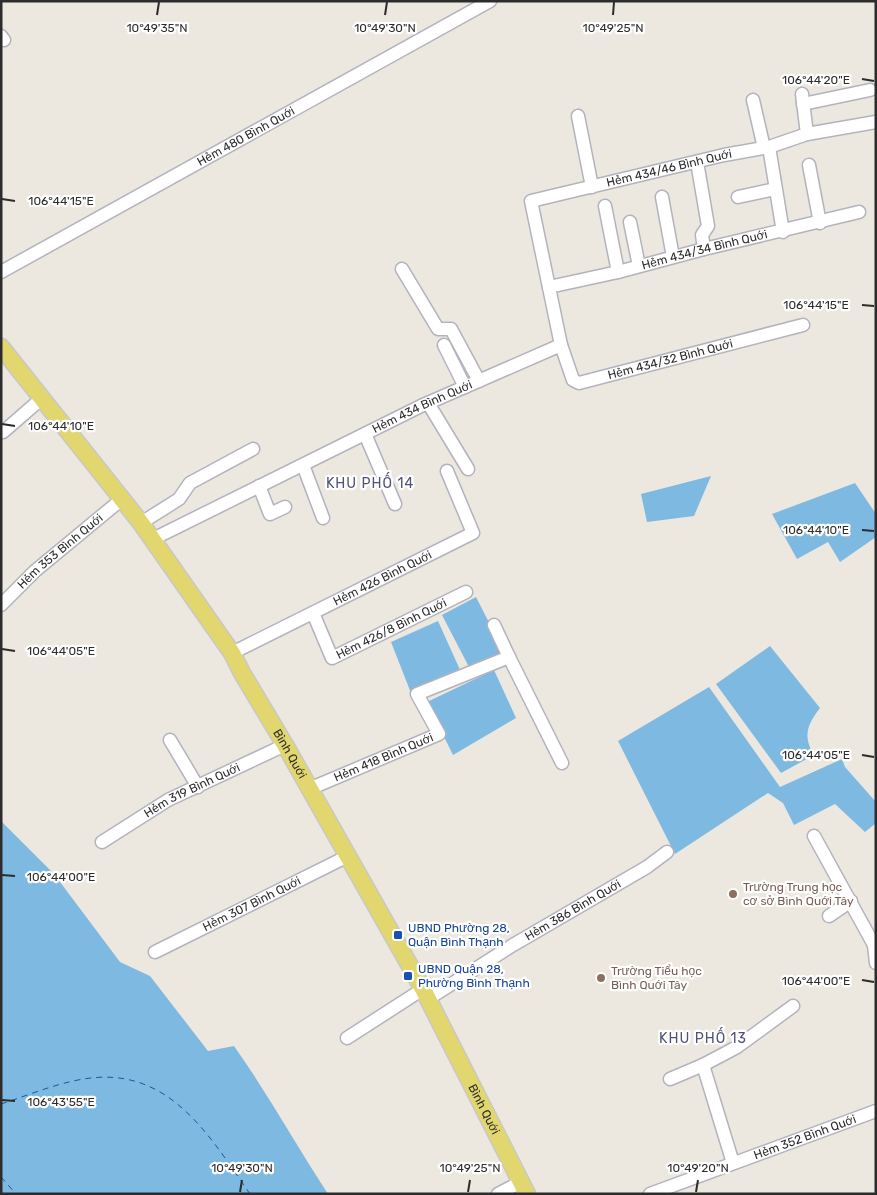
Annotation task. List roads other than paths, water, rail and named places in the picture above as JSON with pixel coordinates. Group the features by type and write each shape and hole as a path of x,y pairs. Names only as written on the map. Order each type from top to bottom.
{"main road":[{"name":"Bình Quới","path":"1,347 141,523 232,653 242,674 285,745 426,994 524,1188"}],"street":[{"name":"Hẻm 480 Bình Quới","path":"1,272 490,1"},
{"path":"807,134 803,99 870,90"},
{"path":"753,100 767,148 783,232"},
{"path":"578,116 592,187"},
{"name":"Hẻm 434/46 Bình Quới","path":"549,287 531,201 697,162 767,148 807,134 876,122"},
{"path":"697,162 708,226 702,235 704,249"},
{"path":"809,165 820,223"},
{"path":"738,196 775,188"},
{"path":"662,197 673,257"},
{"path":"604,206 618,272"},
{"name":"Hẻm 434/34 Bình Quới","path":"549,287 618,272 704,249 783,232 859,212"},
{"path":"630,222 639,266"},
{"path":"402,269 438,329 451,329 479,381"},
{"path":"549,287 562,345"},
{"name":"Hẻm 434/32 Bình Quới","path":"562,345 573,380 579,383 803,325"},
{"path":"444,345 465,387"},
{"name":"Hẻm 434 Bình Quới","path":"153,539 428,403 562,345"},
{"path":"1,430 3,432 41,399"},
{"path":"428,403 468,470"},
{"path":"365,434 395,504"},
{"path":"141,523 179,499 190,483 253,449"},
{"path":"303,465 324,518"},
{"name":"Hẻm 426 Bình Quới","path":"232,653 473,533 447,471"},
{"path":"259,486 270,514 285,507"},
{"name":"Hẻm 353 Bình Quới","path":"1,605 35,571 122,499"},
{"name":"Hẻm 426/8 Bình Quới","path":"313,613 332,658 466,592"},
{"path":"494,625 562,763"},
{"name":"Hẻm 418 Bình Quới","path":"309,789 439,734 417,694 509,657"},
{"path":"170,740 198,787"},
{"name":"Hẻm 319 Bình Quới","path":"102,842 161,804 285,745"},
{"path":"814,836 875,944 876,963"},
{"name":"Hẻm 386 Bình Quới","path":"347,1038 513,945 647,867 667,852"},
{"name":"Hẻm 307 Bình Quới","path":"155,952 348,856"},
{"path":"829,916 851,901"},
{"path":"670,1079 703,1065 737,1047 793,1006"},
{"path":"703,1065 733,1163"},
{"name":"Hẻm 352 Bình Quới","path":"650,1194 876,1111"},
{"path":"498,1194 524,1188"}],"water":[{"path":"711,476 694,516 647,522 641,494"},
{"path":"855,483 876,514 876,537 840,562 828,542 797,559 772,514"},
{"path":"476,597 504,652 469,667 442,615"},
{"path":"438,621 461,672 411,693 391,642"},
{"path":"770,646 820,708 812,719 807,736 814,755 781,773 716,684"},
{"path":"494,670 516,718 453,755 427,702"},
{"path":"709,687 780,787 842,759 845,767 876,802 876,823 865,832 835,804 794,825 783,803 768,793 675,854 618,741"},
{"path":"1,821 54,874 120,962 150,976 208,1051 234,1046 259,1082 328,1194 1,1194"}],"place":[{"name":"Trường Trung học cơ sở Bình Quới Tây","path":"733,894"},
{"name":"UBND Phường 28, Quận Bình Thạnh","path":"398,935"},
{"name":"UBND Quận 28, Phường Bình Thạnh","path":"408,976"},
{"name":"Trường Tiểu học Bình Quới Tây","path":"601,978"}],"district":[{"name":"KHU PHỐ 14","path":"370,483"},
{"name":"KHU PHỐ 13","path":"703,1038"}]}
